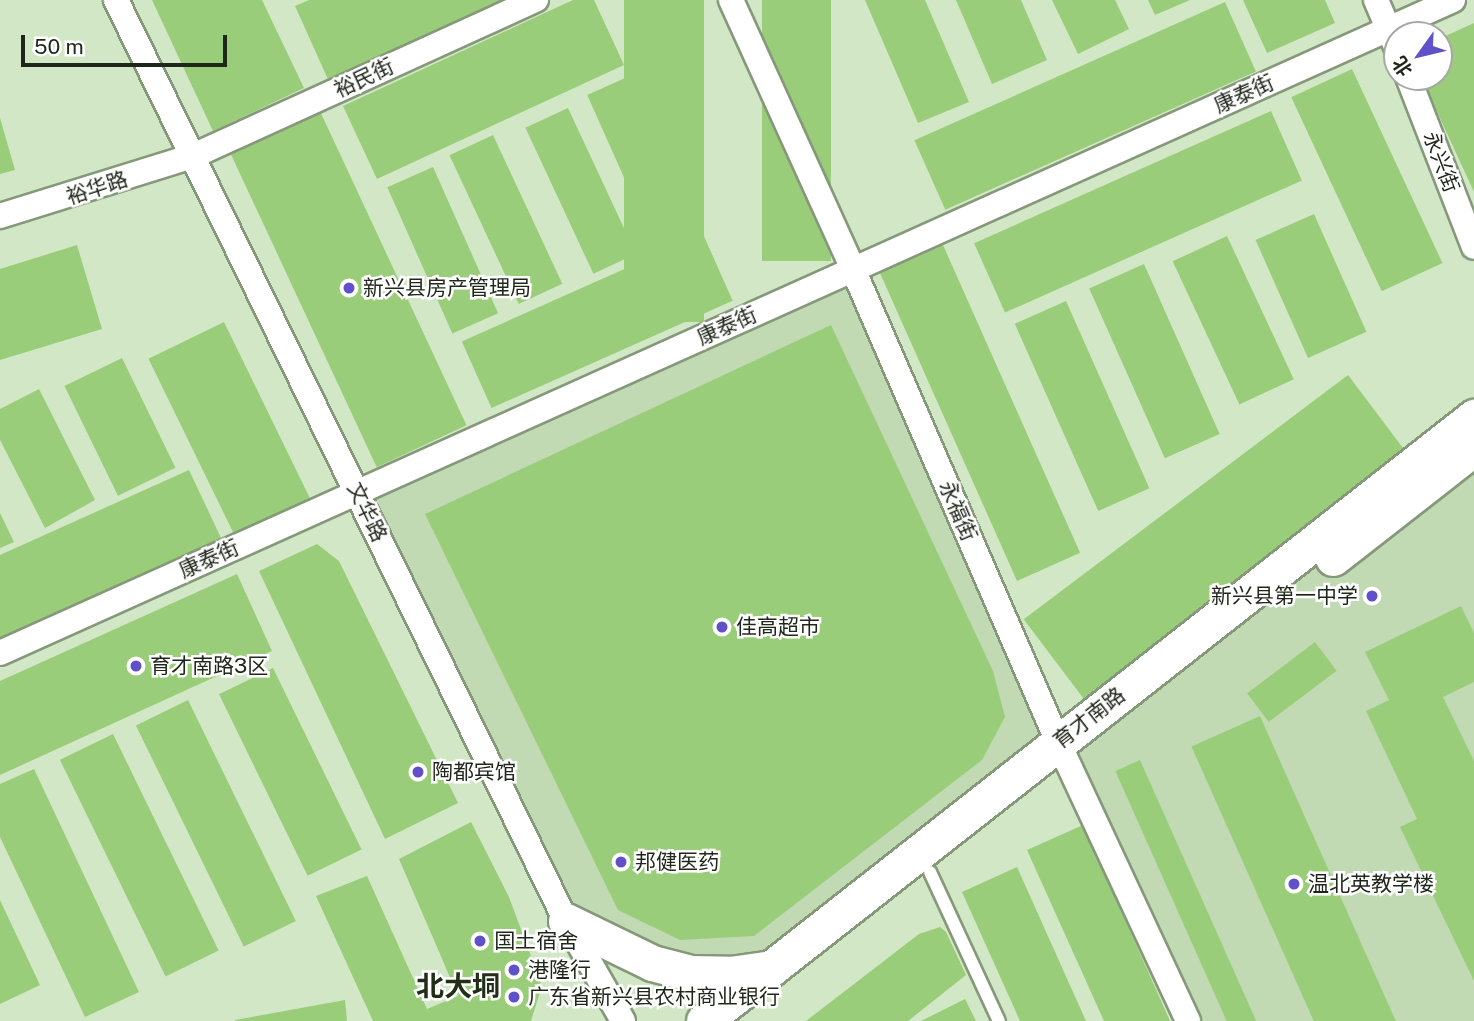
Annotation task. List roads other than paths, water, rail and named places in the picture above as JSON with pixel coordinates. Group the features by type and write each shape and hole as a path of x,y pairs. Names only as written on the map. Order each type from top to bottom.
{"street":[{"name":"文华路","path":"116,0 566,921 623,1021"},
{"name":"裕民街","path":"192,156 536,0"},
{"name":"永福街","path":"731,0 853,270 1063,753 1188,1021"},
{"path":"1376,0 1385,21"},
{"name":"康泰街","path":"1421,21 1453,0"},
{"name":"康泰街","path":"0,653 853,270 1383,43"},
{"name":"永兴街","path":"1413,91 1474,247"},
{"name":"裕华路","path":"0,216 192,156"},
{"name":"育才南路","path":"739,1021 930,872 1063,753 1474,417"},
{"name":"育才南路","path":"704,1021 1474,448"},
{"path":"566,921 652,964 691,973 730,974 775,968"}],"lane":[{"path":"930,872 999,1021"}],"place":[{"name":"新兴县房产管理局","path":"349,288"},
{"name":"新兴县第一中学","path":"1372,596"},
{"name":"佳高超市","path":"722,627"},
{"name":"育才南路3区","path":"136,666"},
{"name":"陶都宾馆","path":"418,772"},
{"name":"邦健医药","path":"621,862"},
{"name":"温北英教学楼","path":"1294,884"},
{"name":"国土宿舍","path":"480,941"},
{"name":"港隆行","path":"514,970"},
{"name":"广东省新兴县农村商业银行","path":"514,997"}],"district":[{"name":"北大垌","path":"458,986"}]}
